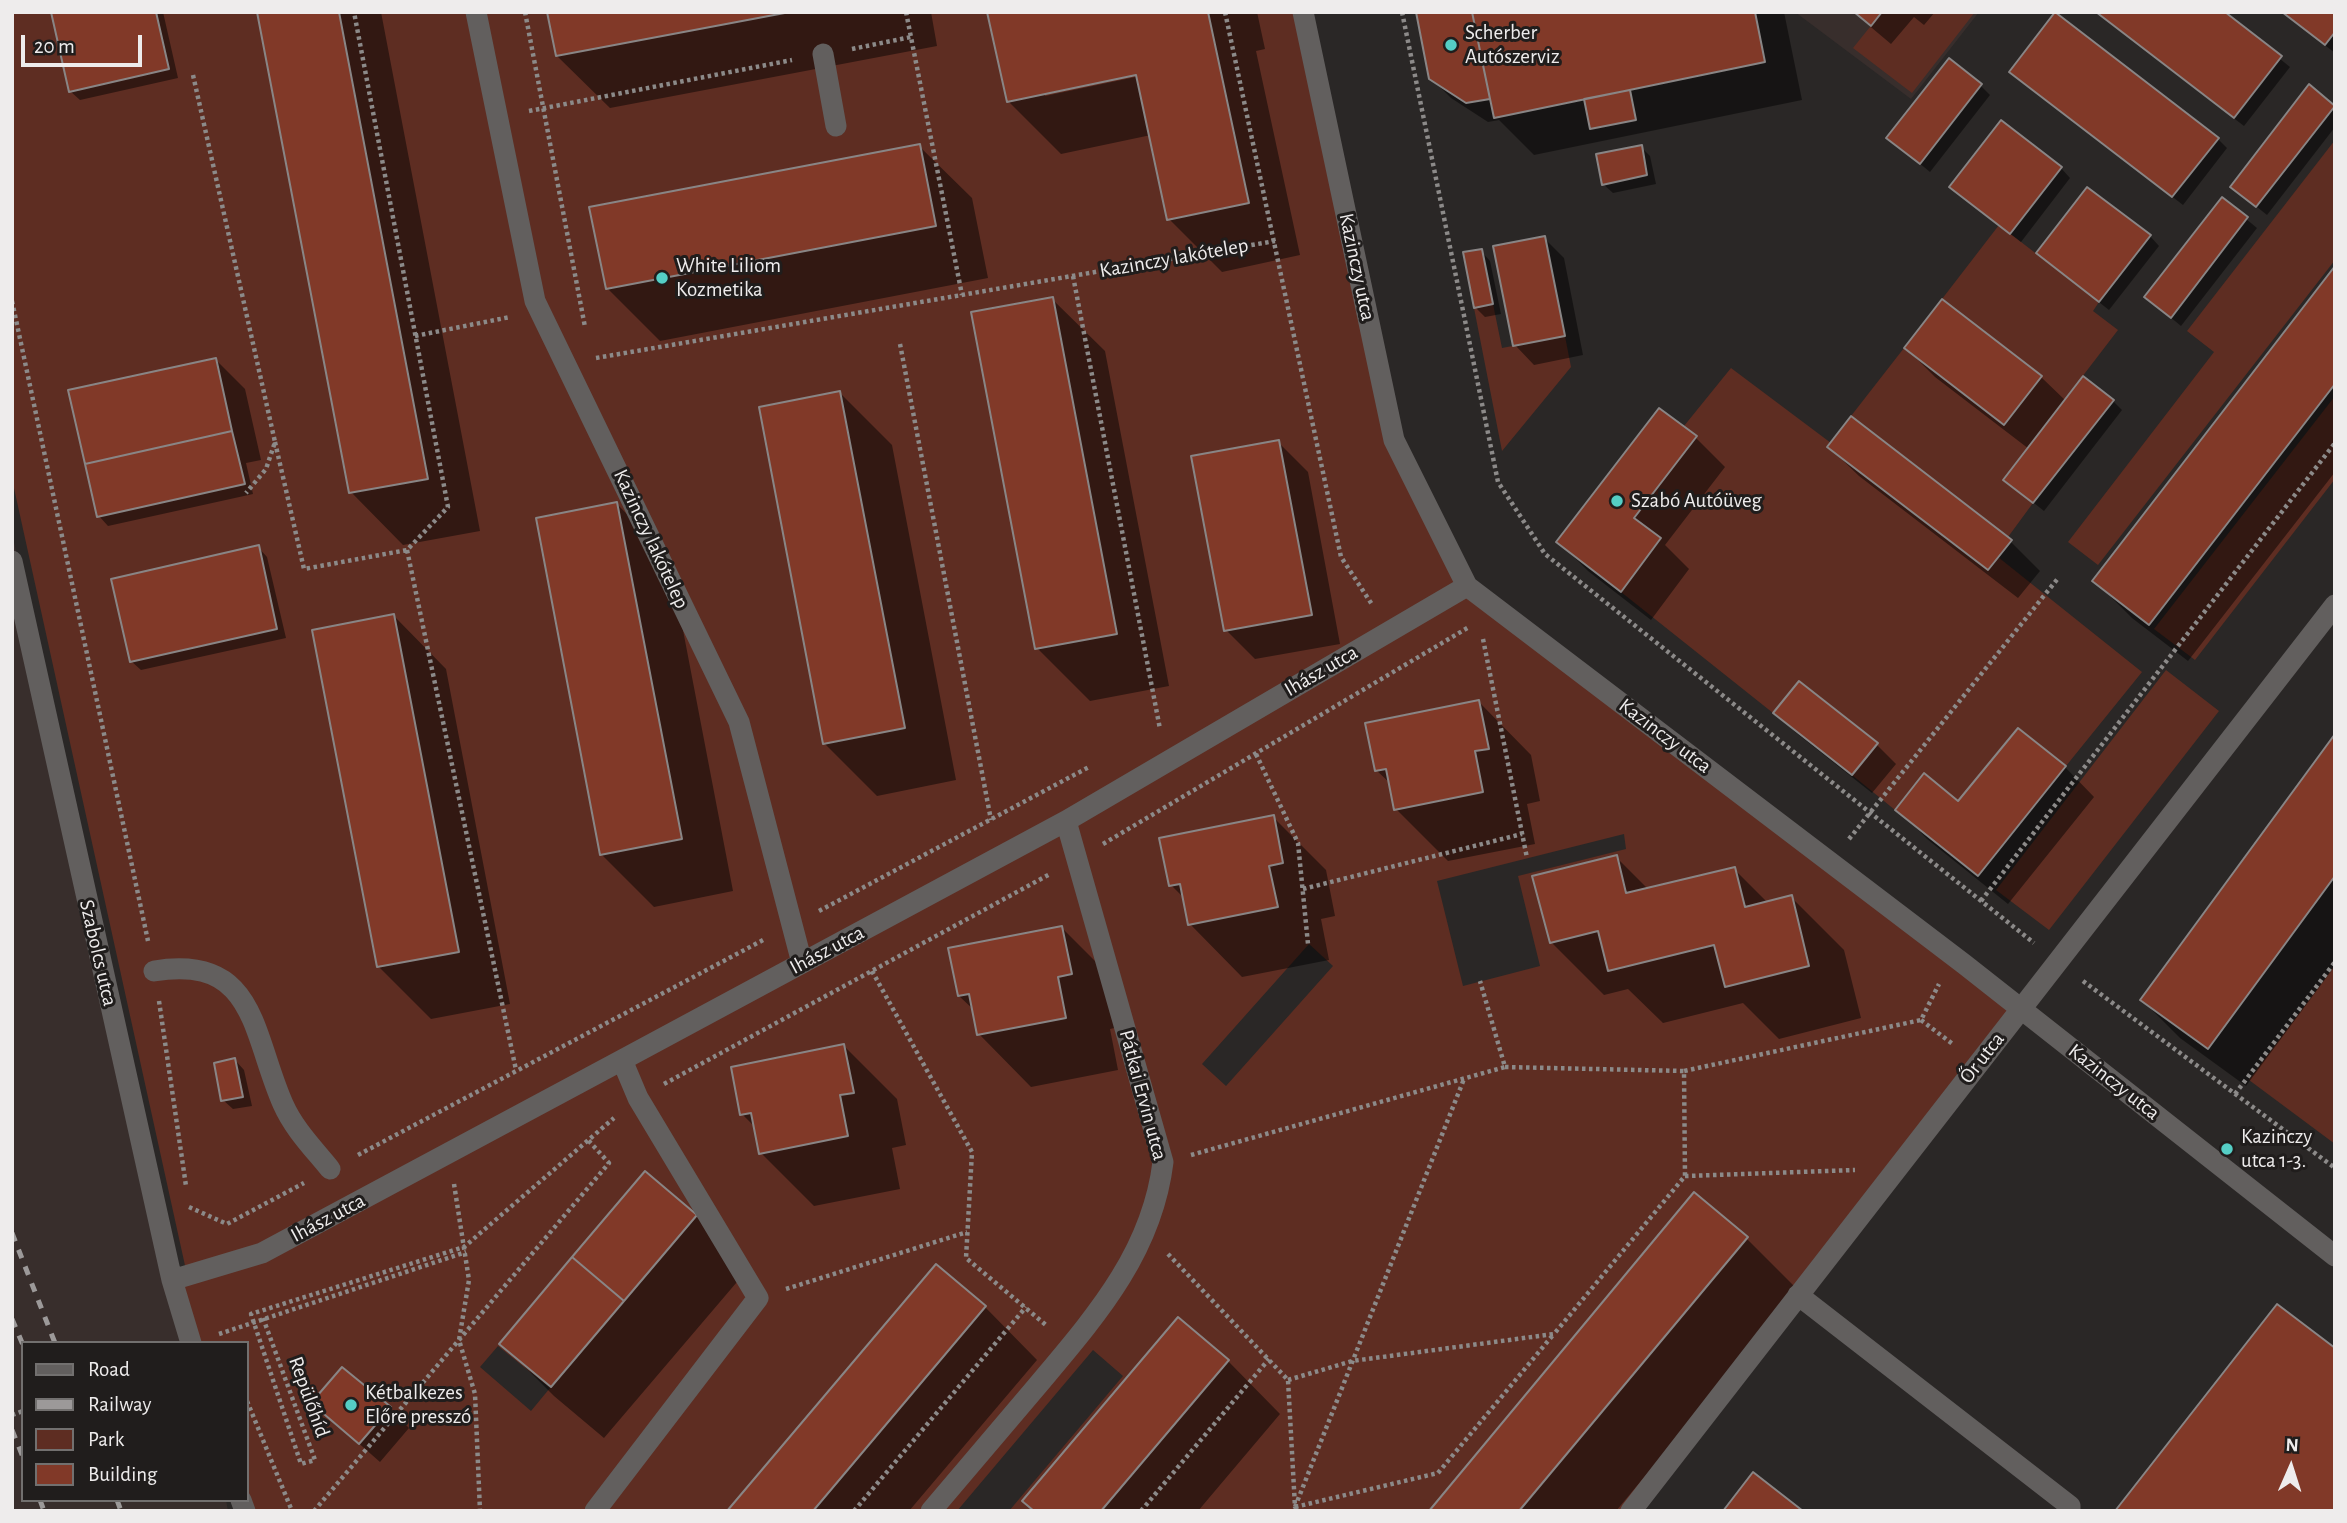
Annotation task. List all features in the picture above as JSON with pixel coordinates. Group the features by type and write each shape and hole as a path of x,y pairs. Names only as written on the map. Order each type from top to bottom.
{"street":[{"name":"Kazinczy lakótelep","path":"476,12 540,310 739,722 802,963"},
{"name":"Kazinczy utca","path":"1303,12 1394,440 1467,586 1830,862 2335,1256"},
{"path":"822,54 836,126"},
{"name":"Szabolcs utca","path":"12,561 172,1280 190,1341"},
{"name":"Ihász utca","path":"172,1280 262,1253 449,1153 1066,821 1467,586"},
{"name":"Őr utca","path":"1631,1511 2335,605"},
{"name":"Pátkai Ervin utca","path":"932,1511 1123,1279 1147,1232 1160,1191 1163,1162 1066,821"},
{"path":"154,971 191,969 215,975 236,988 254,1022 284,1107 298,1131 330,1169"},
{"path":"595,1511 758,1298 638,1098 622,1060"},
{"path":"1798,1295 2070,1506 2070,1511"}],"path":[{"path":"193,75 304,569 407,550 447,506 354,12"},
{"path":"525,12 587,336"},
{"path":"906,12 962,295"},
{"path":"1225,12 1341,557 1407,664"},
{"path":"1402,12 1498,482 1545,554 2059,962 2335,1168"},
{"path":"497,117 911,37"},
{"name":"Kazinczy lakótelep","path":"591,358 1275,241"},
{"name":"Kazinczy lakótelep","path":"1073,276 1160,730"},
{"path":"12,301 154,971 192,1220"},
{"path":"415,336 580,302"},
{"path":"900,344 991,820"},
{"path":"246,493 266,469 275,442"},
{"path":"1981,901 2335,443"},
{"path":"407,550 516,1070"},
{"path":"1830,862 2059,578"},
{"path":"213,1336 465,1250 638,1098 1077,859 1499,610"},
{"path":"1480,621 1527,858"},
{"path":"1255,754 1298,843 1308,944"},
{"path":"1303,889 1522,834"},
{"path":"2235,1094 2335,962"},
{"path":"872,971 972,1152 966,1258 1051,1328"},
{"path":"1921,1020 1944,975"},
{"path":"1480,981 1506,1067"},
{"path":"1163,1162 1506,1067 1684,1071 1921,1020"},
{"path":"1921,1020 1962,1052"},
{"path":"1297,1509 1438,1473 1685,1176 1684,1071"},
{"path":"1297,1509 1352,1361 1464,1079"},
{"path":"314,1511 608,1163 588,1140"},
{"path":"449,1153 469,1280 459,1340 475,1394 480,1511"},
{"path":"1685,1176 1858,1170"},
{"path":"758,1298 967,1232"},
{"path":"1147,1232 1288,1380 1297,1509"},
{"name":"Repülőhíd","path":"263,1318 316,1460 301,1464 251,1314 465,1250"},
{"path":"854,1511 1026,1307"},
{"path":"1288,1380 1352,1361 1554,1334"},
{"path":"1141,1511 1269,1359"},
{"path":"248,1403 292,1511"}],"shaded area":[{"path":"1795,12 1979,12 1911,99"},
{"path":"12,533 191,1341 21,1341 21,1502 226,1502 228,1511 12,1511"}],"green space":[{"path":"12,12 1296,12 1387,442 1458,582 1064,813 260,1246 186,1270 12,479"},
{"path":"1882,12 1975,12 1912,93 1853,48"},
{"path":"2335,140 2335,260 2098,565 2068,542 2214,352 2187,331"},
{"path":"1999,225 2099,302 2093,311 2118,330 2003,480 2033,503 2008,537 1851,416 1904,348 2004,425 2042,376 1942,299"},
{"path":"1493,304 1502,348 1565,336 1571,367 1502,451 1474,308"},
{"path":"1731,368 1831,443 1828,448 1987,570 1998,557 2142,672 2066,766 2017,728 1958,801 1924,774 1895,810 1852,775 1877,742 1799,681 1773,713 1621,592 1661,539 1634,518 1696,437 1684,426"},
{"path":"2335,396 2335,479 2195,660 2154,629"},
{"path":"1466,592 2014,1010 1627,1511 1519,1511 1747,1237 1694,1192 1429,1511 1009,1511 1123,1376 1093,1350 957,1511 252,1511 248,1501 248,1341 196,1341 179,1285 211,1276","holes":["1479,700 1489,748 1475,751 1483,792 1394,810 1386,769 1375,770 1366,722","1274,816 1283,863 1269,866 1277,907 1188,925 1180,884 1169,886 1160,838","1624,834 1626,849 1518,876 1540,966 1463,986 1437,881","1617,855 1626,893 1734,867 1745,907 1792,896 1809,965 1725,987 1714,945 1609,971 1598,931 1550,943 1532,876","1062,926 1072,974 1058,977 1066,1018 977,1035 969,994 958,996 949,948","1309,944 1333,966 1226,1086 1202,1064","844,1045 854,1092 840,1095 848,1136 760,1154 751,1113 740,1115 731,1067","644,1171 696,1214 551,1387 500,1344","498,1346 550,1388 531,1411 480,1367"]},
{"path":"2166,670 2219,711 2049,930 1996,890"},
{"path":"2335,965 2335,1144 2249,1080"}],"building":[{"path":"51,12 156,12 169,69 69,92"},
{"path":"257,12 339,12 428,479 349,493"},
{"path":"547,12 790,12 556,56"},
{"path":"987,12 1208,12 1249,203 1167,220 1136,75 1007,102"},
{"name":"Scherber Autószerviz","path":"1416,12 1472,12 1490,99 1466,103 1429,79"},
{"path":"1472,12 1755,12 1765,62 1494,118"},
{"path":"1854,12 1882,12 1871,26"},
{"path":"2055,12 2219,138 2172,197 2009,72"},
{"path":"2096,12 2225,12 2282,56 2234,118"},
{"path":"2282,12 2335,12 2335,32 2325,45"},
{"path":"1949,58 1982,84 1920,164 1886,138"},
{"path":"2309,84 2335,106 2256,207 2230,187"},
{"path":"1630,90 1636,120 1590,129 1584,99"},
{"path":"2001,120 2062,167 2010,234 1949,187"},
{"path":"920,144 936,226 606,289 589,207"},
{"path":"1642,145 1647,175 1602,185 1596,154"},
{"path":"2087,187 2151,235 2099,302 2036,253"},
{"path":"2222,197 2248,217 2171,318 2144,297"},
{"path":"1545,236 1565,336 1513,346 1493,246"},
{"path":"1482,249 1493,304 1474,308 1463,252"},
{"path":"2335,266 2335,384 2149,625 2092,581"},
{"path":"1053,297 1117,634 1035,649 971,312"},
{"path":"1942,299 2042,376 2004,425 1904,348"},
{"path":"216,358 232,431 85,464 68,390"},
{"path":"2083,376 2114,400 2033,503 2003,480"},
{"path":"840,391 905,728 823,744 759,407"},
{"name":"Szabó Autóüveg","path":"1659,408 1697,436 1634,518 1661,538 1621,592 1556,542"},
{"path":"1851,416 2012,540 1988,570 1827,447"},
{"path":"232,431 245,484 97,517 85,464"},
{"path":"1279,440 1312,615 1224,631 1191,456"},
{"path":"617,502 682,839 600,855 536,518"},
{"path":"259,545 277,629 130,662 111,579"},
{"path":"394,614 459,952 377,967 312,630"},
{"path":"1799,681 1878,743 1852,775 1773,713"},
{"path":"1479,700 1489,749 1475,751 1483,792 1394,810 1386,769 1375,771 1365,723"},
{"path":"2018,728 2066,766 1978,876 1895,810 1924,773 1958,801"},
{"path":"2335,734 2335,876 2208,1049 2140,1000"},
{"path":"1274,815 1283,863 1269,866 1278,907 1188,925 1180,884 1169,886 1159,838"},
{"path":"1617,855 1626,893 1735,867 1745,907 1792,895 1809,966 1725,987 1714,945 1608,971 1598,931 1550,943 1532,876"},
{"path":"1062,926 1072,974 1058,977 1066,1018 977,1035 969,994 958,996 948,948"},
{"path":"844,1044 854,1093 840,1095 848,1136 759,1154 751,1113 740,1115 731,1067"},
{"path":"235,1058 243,1097 221,1101 214,1063"},
{"path":"645,1171 697,1215 624,1301 572,1257"},
{"path":"1694,1192 1748,1237 1519,1511 1429,1511"},
{"path":"572,1257 624,1301 551,1387 499,1344"},
{"path":"936,1264 986,1306 813,1511 727,1511"},
{"path":"2277,1304 2335,1348 2335,1511 2115,1511"},
{"path":"1178,1317 1229,1360 1101,1511 1034,1511 1022,1501"},
{"name":"Kétbalkezes Előre presszó","path":"342,1367 391,1407 359,1444 311,1403"},
{"path":"1753,1472 1803,1511 1723,1511"}],"railway":[{"path":"12,1233 54,1341"},
{"path":"12,1319 21,1341"},
{"path":"12,1430 21,1452"},
{"path":"41,1502 44,1511"},
{"path":"118,1502 121,1511"}],"place":[{"name":"Scherber Autószerviz","path":"1451,45"},
{"name":"White Liliom Kozmetika","path":"662,278"},
{"name":"Szabó Autóüveg","path":"1617,501"},
{"name":"Kazinczy utca 1-3.","path":"2227,1149"},
{"name":"Kétbalkezes Előre presszó","path":"351,1405"}]}
